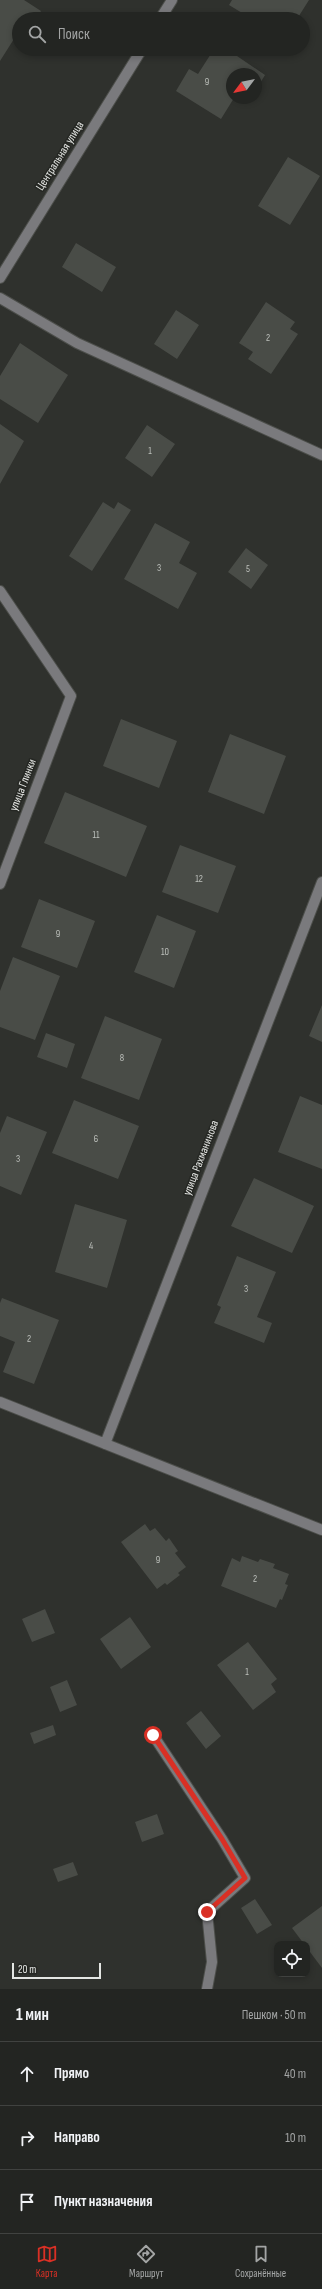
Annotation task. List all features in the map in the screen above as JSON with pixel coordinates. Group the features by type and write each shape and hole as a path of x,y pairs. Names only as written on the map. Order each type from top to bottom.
{"street":[{"path":"164,12 172,0"},
{"name":"Центральная улица","path":"0,278 138,56"},
{"path":"0,298 77,343 322,455"},
{"name":"улица Глинки","path":"0,591 71,696 0,884"},
{"name":"улица Рахманинова","path":"104,1444 322,882"},
{"path":"0,1402 322,1530"},
{"path":"153,1735 222,1839 245,1878 207,1912 212,1962 207,1989"}],"building":[{"path":"0,0 24,0 41,11 12,12 12,42 0,61"},
{"path":"232,0 309,0 301,12 240,12 229,5"},
{"path":"210,56 237,56 255,68 226,68 226,104 230,104 221,119 176,91 189,69 198,74"},
{"path":"262,73 265,75 262,80"},
{"path":"288,157 320,176 290,225 258,206"},
{"path":"76,243 116,267 102,292 62,267"},
{"path":"266,302 295,322 290,329 298,334 271,374 248,359 253,352 239,343"},
{"path":"176,310 199,325 177,359 154,344"},
{"path":"20,343 68,375 38,423 0,399 0,376"},
{"path":"0,424 24,441 0,484"},
{"path":"147,425 175,444 152,477 125,458"},
{"path":"103,502 114,509 118,502 131,510 92,571 69,556"},
{"path":"155,523 190,542 179,563 197,573 178,609 124,579"},
{"path":"246,548 268,565 251,589 228,572"},
{"path":"121,719 177,741 159,788 103,766"},
{"path":"230,734 286,756 264,814 208,792"},
{"path":"65,792 147,826 126,877 44,843"},
{"path":"180,845 236,866 218,913 162,892"},
{"path":"39,899 95,921 77,968 21,947"},
{"path":"157,915 196,931 174,988 134,972"},
{"path":"13,957 60,976 35,1040 0,1027 0,991"},
{"path":"322,1005 322,1042 309,1036"},
{"path":"105,1016 162,1039 139,1100 81,1078"},
{"path":"46,1033 75,1044 67,1068 37,1057"},
{"path":"300,1096 322,1105 322,1169 278,1152"},
{"path":"74,1100 139,1126 118,1179 52,1153"},
{"path":"7,1116 47,1132 21,1195 0,1186 0,1133"},
{"path":"254,1178 314,1206 292,1253 231,1226"},
{"path":"75,1204 127,1220 107,1288 55,1272"},
{"path":"237,1256 276,1272 257,1317 272,1323 264,1343 214,1323 221,1307 217,1305"},
{"path":"2,1298 59,1320 34,1384 3,1372 15,1342 0,1336 0,1303"},
{"path":"145,1524 150,1531 155,1528 166,1541 169,1538 178,1551 175,1553 186,1567 178,1573 180,1575 167,1585 165,1583 157,1589 121,1542"},
{"path":"242,1556 258,1562 260,1559 275,1564 273,1568 289,1574 285,1584 288,1585 282,1600 280,1599 276,1608 221,1586 232,1558 240,1562"},
{"path":"45,1609 55,1633 32,1642 22,1619"},
{"path":"130,1617 151,1647 121,1669 100,1639"},
{"path":"248,1642 277,1679 271,1684 276,1692 253,1710 217,1665"},
{"path":"67,1680 77,1705 60,1712 50,1687"},
{"path":"201,1711 221,1736 206,1749 186,1723"},
{"path":"53,1725 56,1735 34,1744 30,1733"},
{"path":"157,1814 164,1834 142,1842 135,1822"},
{"path":"73,1862 78,1875 58,1882 53,1869"},
{"path":"255,1899 272,1925 257,1934 241,1908"},
{"path":"322,1906 322,1968 310,1952 310,1941 302,1941 292,1928"}],"route":[{"path":"153,1735 222,1839 245,1878 207,1912"}]}
